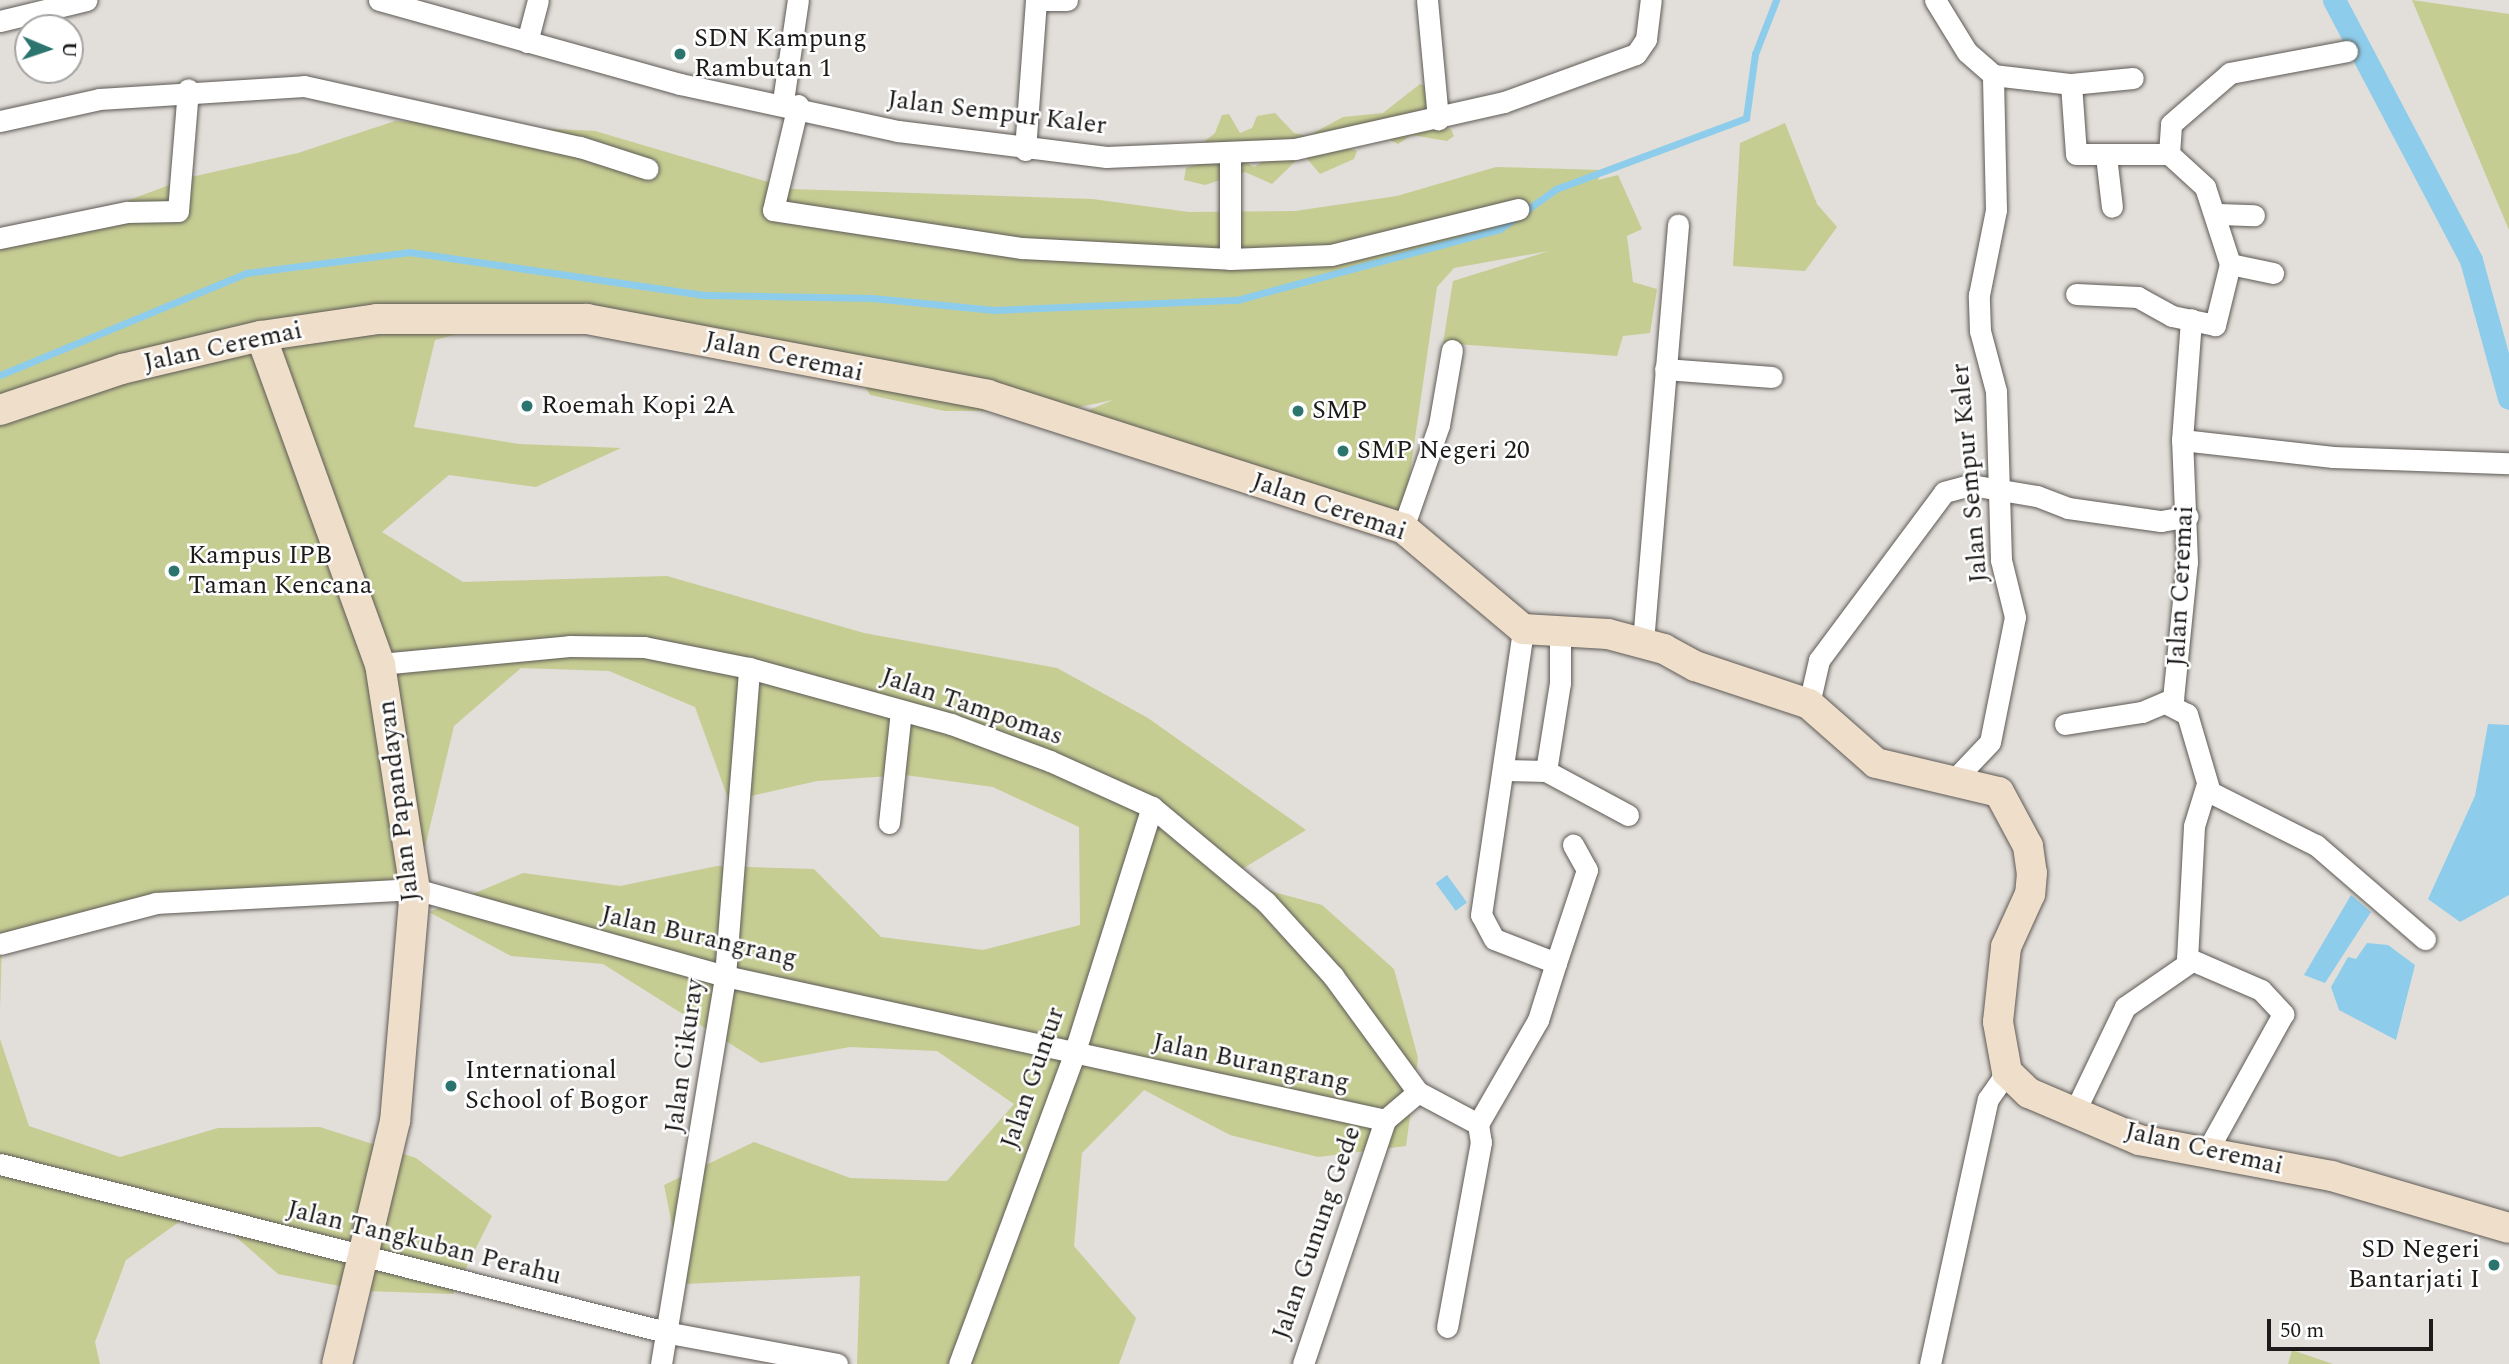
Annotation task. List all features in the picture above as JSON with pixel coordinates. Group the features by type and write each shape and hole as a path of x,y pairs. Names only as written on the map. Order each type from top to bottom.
{"street":[{"name":"Jalan Sempur Kaler","path":"379,0 680,84 791,103 898,131 1025,150 1106,157 1295,149 1438,119 1624,61 1646,39 1651,0"},
{"path":"527,42 538,0"},
{"path":"798,0 791,103 773,210 1022,248 1230,259 1331,255 1518,209"},
{"path":"1025,150 1036,1 1067,0"},
{"path":"1427,0 1438,119"},
{"path":"1935,0 1967,52 1993,75 2071,84 2133,78"},
{"path":"0,21 74,1"},
{"path":"2169,155 2171,124 2231,73 2347,51"},
{"name":"Jalan Sempur Kaler","path":"1954,780 1990,742 2015,617 2001,559 2002,489 1996,391 1980,331 1979,295 1996,210 1993,75"},
{"path":"2071,84 2076,154 2169,155 2205,187 2219,214 2230,264 2217,323 2191,319 2138,298 2076,294"},
{"path":"0,121 99,99 188,89 304,86 359,94 580,146 648,169"},
{"path":"0,238 127,212 178,211 188,89"},
{"path":"1230,152 1230,259"},
{"path":"2106,156 2112,207"},
{"path":"2219,214 2254,215"},
{"path":"1643,642 1678,223"},
{"path":"2230,264 2273,274"},
{"name":"Jalan Ceremai","path":"0,410 122,369 261,336 377,318 525,317 624,325 988,395 1403,528 1445,557 1523,629"},
{"name":"Jalan Ceremai","path":"2066,724 2169,705 2188,516 2182,440 2191,319"},
{"name":"Jalan Papandayan","path":"261,336 380,664 415,888 395,1121 367,1257 337,1364"},
{"path":"1403,528 1436,436 1452,350"},
{"path":"1665,369 1772,377"},
{"path":"2182,440 2333,457 2502,463"},
{"path":"1809,704 1819,660 1944,492 1971,485 2002,489 2068,508 2161,521 2188,516"},
{"path":"1556,963 1494,939 1482,923 1506,770 1523,629 1643,642 1809,704 1876,763 1999,792 2028,846 2030,894 2010,933 1998,991 2007,1072 1987,1099 1930,1364"},
{"path":"1546,771 1560,683 1560,631"},
{"name":"Jalan Tampomas","path":"380,664 569,646 644,648 749,668 991,738 1152,807 1266,902 1348,995 1418,1092"},
{"name":"Jalan Cikuray","path":"661,1364 670,1334 725,976 749,668"},
{"path":"2169,705 2188,714 2206,787 2194,826 2190,962"},
{"path":"889,822 901,710"},
{"path":"1506,770 1546,771 1628,815"},
{"path":"2206,787 2316,845 2425,939"},
{"name":"Jalan Guntur","path":"959,1364 1074,1054 1152,807"},
{"path":"1447,1327 1481,1142 1478,1124 1538,1020 1587,870 1573,845"},
{"name":"Jalan Burangrang","path":"0,944 156,904 415,888 725,976 1385,1120"},
{"path":"2074,1113 2125,1006 2190,962"},
{"path":"2190,962 2262,989 2283,1014 2206,1153"},
{"name":"Jalan Ceremai","path":"2007,1072 2029,1093 2139,1140 2398,1192 2465,1220 2509,1228"},
{"path":"1385,1120 1418,1092 1478,1124"},
{"name":"Jalan Gunung Gede","path":"1303,1364 1385,1120"},
{"name":"Jalan Tangkuban Perahu","path":"0,1164 670,1334 837,1364"}],"green space":[{"path":"2412,0 2509,14 2509,230"},
{"path":"1420,84 1446,94 1449,102 1421,112 1437,127 1451,129 1454,136 1447,141 1412,135 1398,144 1385,137 1344,147 1357,151 1354,159 1320,174 1303,154 1272,184 1245,172 1205,185 1184,180 1186,168 1210,160 1236,157 1254,167 1266,159 1194,150 1215,133 1222,115 1229,114 1240,133 1252,128 1257,116 1275,113 1294,133 1308,136 1343,117 1383,113"},
{"path":"395,121 595,131 792,189 1092,199 1189,212 1295,211 1397,196 1496,167 1602,170 1598,180 1618,175 1642,229 1627,236 1633,282 1657,289 1650,333 1623,336 1617,356 1443,343 1453,281 1549,251 1454,268 1437,287 1402,528 1077,415 1113,400 1065,410 945,411 870,395 853,364 529,315 435,340 414,427 519,444 621,448 536,487 449,475 382,532 463,582 667,576 864,633 1057,668 1148,718 1306,830 1226,879 1322,905 1394,969 1418,1058 1406,1146 1318,1157 1230,1135 1144,1090 1082,1153 1074,1246 1136,1318 1119,1364 857,1364 860,1276 684,1284 664,1185 754,1142 850,1178 947,1181 1014,1104 937,1051 850,1047 761,1063 603,964 511,956 429,912 523,873 620,886 717,866 814,869 881,937 983,950 1080,925 1079,827 993,787 905,775 817,781 729,801 695,707 609,671 521,668 454,726 415,889 187,901 2,944 0,1009 0,248 191,177 298,153"},
{"path":"1785,123 1817,204 1837,227 1805,271 1733,266 1740,143"},
{"path":"0,1039 29,1126 120,1157 218,1128 320,1127 416,1158 492,1216 453,1294 365,1291 278,1274 201,1206 126,1260 95,1342 100,1364 0,1364"},
{"path":"2292,1350 2333,1364 2288,1364"}],"water":[{"path":"2488,724 2509,725 2509,895 2460,922 2428,899 2475,796"},
{"path":"1447,875 1467,903 1456,911 1436,883"},
{"path":"2351,895 2371,912 2325,983 2304,975"},
{"path":"2367,943 2388,945 2415,965 2396,1040 2339,1010 2331,987 2348,957 2356,959"}],"waterway":[{"path":"0,375 246,273 409,252 704,295 872,298 994,310 1237,300 1500,229 1556,189 1746,118 1755,54 1776,0"},
{"path":"2334,0 2471,260 2509,398"}],"place":[{"name":"SDN Kampung Rambutan 1","path":"680,54"},
{"name":"Roemah Kopi 2A","path":"527,406"},
{"name":"SMP","path":"1298,411"},
{"name":"SMP Negeri 20","path":"1343,451"},
{"name":"Kampus IPB Taman Kencana","path":"174,571"},
{"name":"International School of Bogor","path":"451,1086"},
{"name":"SD Negeri Bantarjati I","path":"2494,1265"}]}
